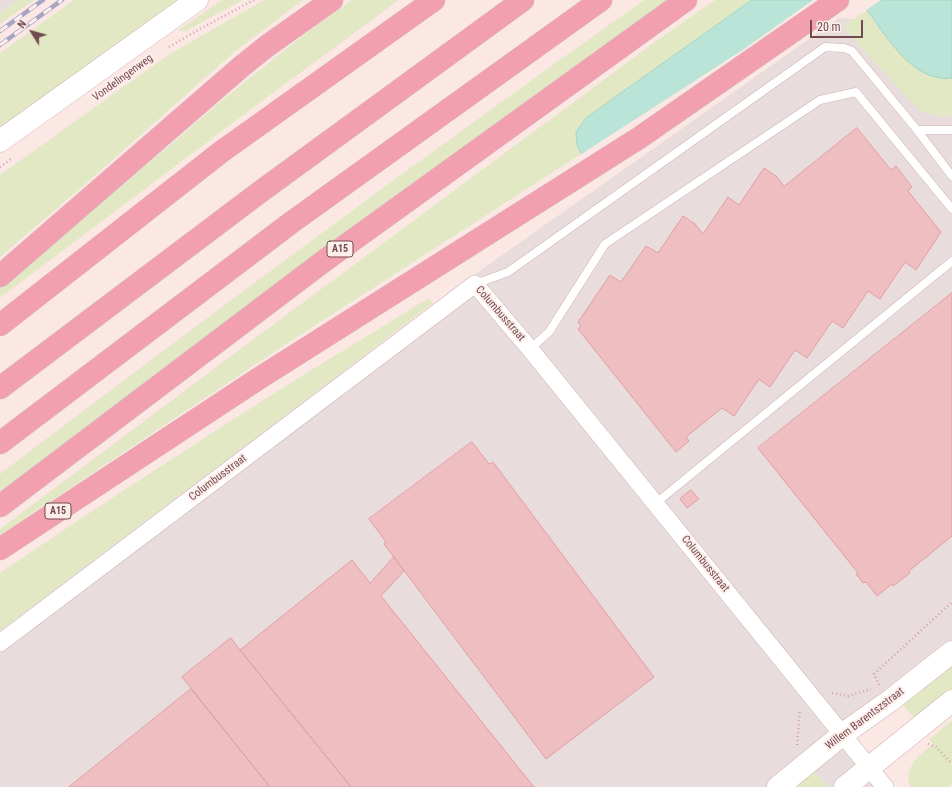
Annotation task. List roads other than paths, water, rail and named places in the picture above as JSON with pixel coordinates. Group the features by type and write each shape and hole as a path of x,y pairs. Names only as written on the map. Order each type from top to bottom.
{"highway":[{"path":"0,276 242,66 267,46 332,0"},
{"path":"0,325 221,152 434,0"},
{"path":"0,388 260,192 523,0"},
{"path":"0,443 292,222 601,0"},
{"name":"A15","path":"0,506 324,261 686,0"},
{"name":"A15","path":"0,549 285,362 640,138 838,0"}],"main road":[{"name":"Vondelingenweg","path":"6,149 197,0"},
{"name":"Willem Barentszstraat","path":"778,787 843,734 891,700 952,652"},
{"path":"845,787 952,700"}],"street":[{"name":"Columbusstraat","path":"0,643 475,284 530,349 886,787"}],"lane":[{"path":"475,284 508,272 825,47 852,50 952,176"},
{"path":"530,349 549,332 606,244 820,100 856,92 952,209"},
{"path":"917,130 952,130"},
{"path":"656,504 952,261"}],"water":[{"path":"752,0 819,0 589,159 579,151 576,132 586,118"},
{"path":"850,0 952,0 952,78 940,78 928,75 917,69 907,61 889,41 867,10"}],"railway":[{"path":"0,31 43,0"},
{"path":"0,45 62,0"}]}
